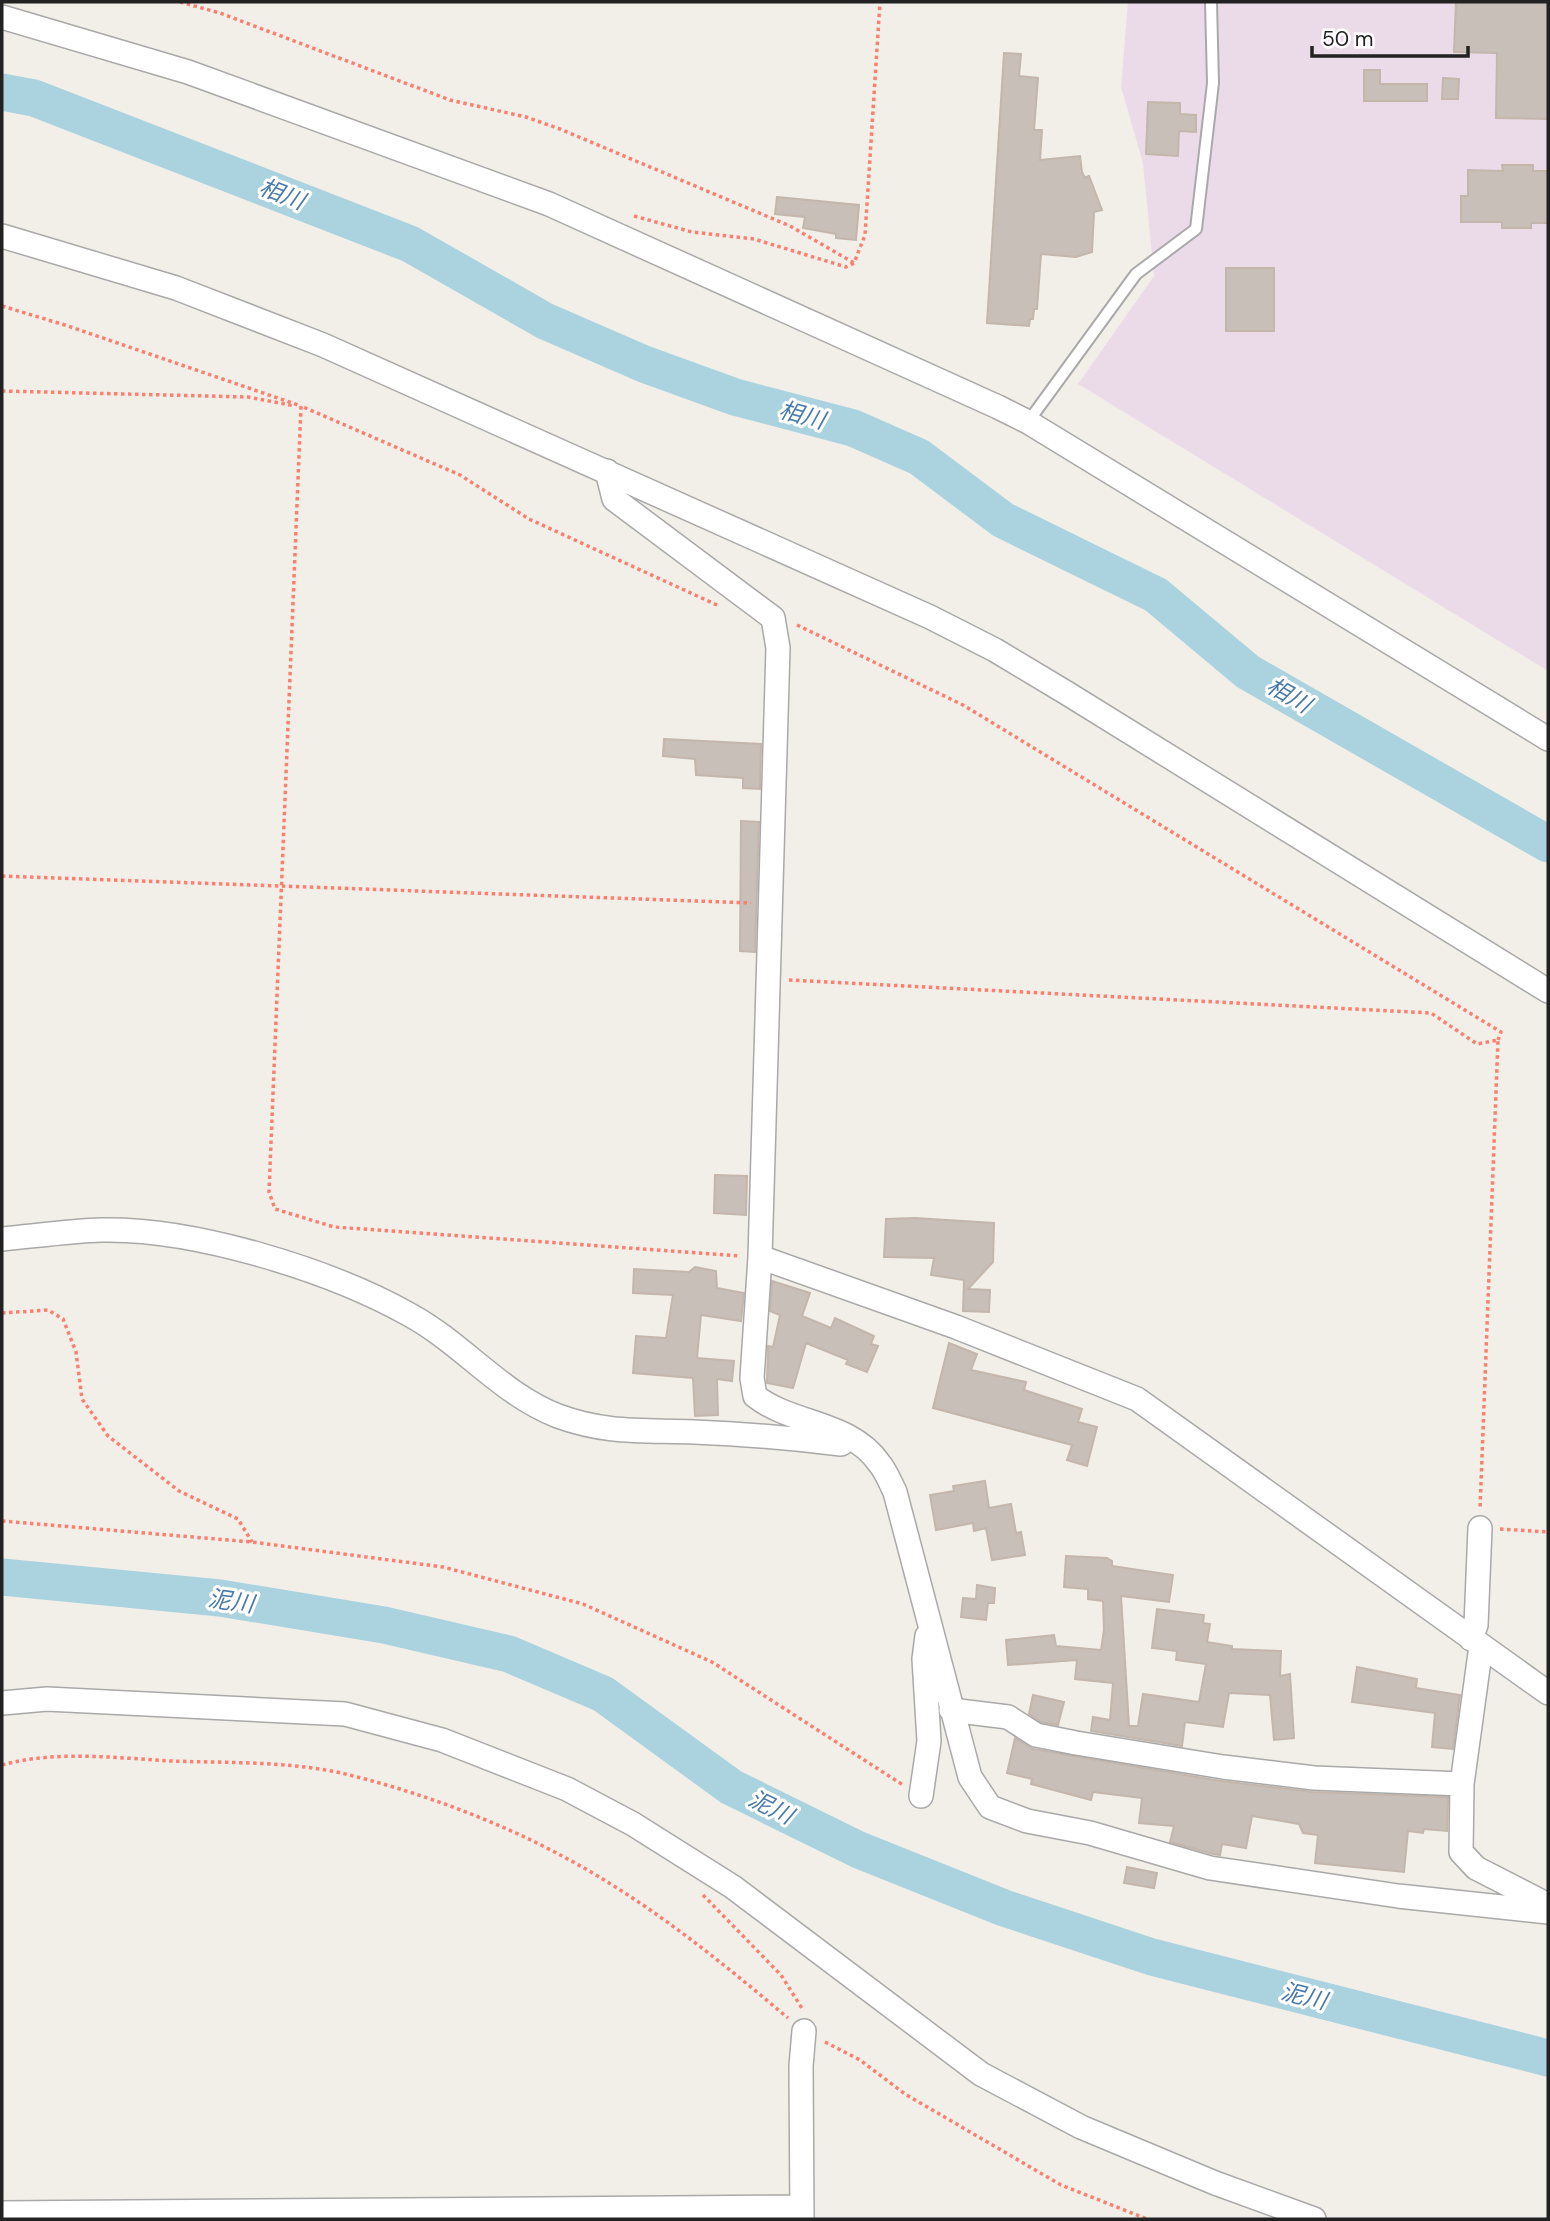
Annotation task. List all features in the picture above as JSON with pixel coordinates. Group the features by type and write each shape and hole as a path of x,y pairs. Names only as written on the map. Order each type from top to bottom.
{"street":[{"path":"2,17 188,72 364,133 550,204 1028,422 1548,739"},
{"path":"2,236 176,288 323,345 930,617 995,650 1548,991"},
{"path":"607,471 614,499 638,520 759,604 773,618 778,648 760,1257 752,1378 755,1396 769,1407 852,1437 879,1461 895,1492 970,1777 990,1807 1027,1821 1090,1833 1210,1868 1398,1896 1548,1912"},
{"path":"2,1239 103,1230 184,1237 263,1257 361,1291 412,1316 460,1349 515,1395 558,1415 612,1431 774,1435 841,1444 852,1437"},
{"path":"760,1257 956,1326 1137,1399 1548,1693"},
{"path":"1480,1528 1476,1642 1462,1784 1461,1852 1476,1868 1548,1905"},
{"path":"921,1797 929,1741 924,1659 929,1621"},
{"path":"2,1703 47,1699 345,1714 454,1745 567,1789 633,1824 733,1887 981,2074 1081,2127 1215,2183 1314,2219"},
{"path":"951,1710 1008,1717 1035,1735 1223,1767 1314,1778 1462,1784"},
{"path":"2,2213 802,2213 801,2066 804,2031"}],"lane":[{"path":"1028,422 1136,274 1189,237 1196,229 1213,83 1211,2"}],"path":[{"path":"180,2 220,13 450,100 526,117 560,129 790,226 854,263"},
{"path":"628,215 691,232 754,239 846,267 854,263 865,235 880,2"},
{"path":"2,306 81,330 300,406 460,475 529,519 726,609"},
{"path":"2,391 248,397 300,406"},
{"path":"300,406 269,1192 275,1209 334,1227 760,1257"},
{"path":"773,618 799,626 964,705 1501,1032 1498,1040 1480,1528 1548,1532"},
{"path":"2,876 282,884 771,904"},
{"path":"769,979 1431,1013 1477,1044 1498,1040"},
{"path":"2,1313 48,1310 63,1319 76,1352 82,1399 108,1436 179,1491 238,1519 252,1542"},
{"path":"2,1521 252,1542 443,1567 583,1604 712,1662 921,1797"},
{"path":"2,1765 76,1756 268,1765 339,1773 485,1821 564,1857 670,1923 804,2031 860,2060 905,2094 1060,2185 1147,2219"},
{"path":"698,1890 782,1975 805,2013 804,2031"}],"shaded area":[{"path":"1128,2 1548,2 1548,671 1078,384 1154,276 1143,163 1121,87"}],"building":[{"path":"1456,2 1548,2 1548,119 1496,118 1497,53 1454,52"},
{"path":"1004,53 1021,54 1019,76 1038,78 1034,130 1042,130 1040,160 1080,156 1082,172 1085,178 1089,176 1102,210 1094,212 1092,252 1076,257 1041,254 1037,309 1034,309 1029,326 987,323"},
{"path":"1364,70 1380,70 1380,84 1427,84 1427,101 1364,101"},
{"path":"1443,78 1459,79 1458,99 1442,99"},
{"path":"1148,102 1180,103 1180,114 1196,115 1196,132 1179,131 1178,156 1146,154"},
{"path":"1502,165 1533,165 1533,171 1548,171 1548,223 1531,223 1531,228 1502,228 1502,222 1461,222 1461,196 1468,196 1468,170 1503,171"},
{"path":"777,197 859,205 856,240 836,238 836,234 803,228 805,217 775,214"},
{"path":"1226,268 1274,268 1274,331 1226,331"},
{"path":"664,739 761,744 760,789 743,788 743,778 696,775 695,759 663,756"},
{"path":"741,821 759,822 755,952 740,951"},
{"path":"715,1175 747,1176 746,1215 714,1213"},
{"path":"886,1219 994,1223 993,1262 968,1289 990,1290 989,1312 963,1311 964,1280 931,1275 934,1258 884,1257"},
{"path":"695,1267 716,1271 717,1288 744,1293 741,1321 701,1315 697,1358 734,1361 732,1381 717,1379 718,1415 695,1416 693,1378 633,1373 636,1336 666,1338 673,1295 633,1293 634,1269 689,1272"},
{"path":"772,1281 810,1293 802,1316 831,1328 835,1318 874,1336 871,1344 878,1346 867,1372 846,1364 848,1360 806,1343 793,1388 767,1383 768,1346 773,1347 780,1315 770,1311"},
{"path":"949,1343 977,1354 971,1370 1026,1382 1024,1390 1082,1409 1078,1422 1097,1427 1087,1466 1067,1460 1072,1445 933,1408"},
{"path":"985,1481 989,1508 1011,1504 1016,1533 1021,1532 1025,1555 992,1560 986,1528 974,1531 973,1523 936,1530 930,1495 954,1491 953,1486"},
{"path":"1066,1556 1107,1558 1112,1561 1112,1566 1173,1575 1169,1602 1121,1596 1129,1726 1138,1726 1143,1694 1199,1702 1206,1664 1176,1660 1177,1651 1152,1648 1157,1609 1204,1615 1203,1623 1210,1624 1207,1642 1232,1646 1232,1649 1281,1651 1280,1676 1290,1674 1294,1738 1274,1740 1270,1695 1229,1693 1223,1727 1185,1722 1182,1746 1091,1731 1093,1717 1110,1720 1113,1683 1075,1679 1077,1660 1008,1665 1006,1640 1054,1635 1056,1646 1101,1650 1104,1630 1103,1601 1088,1599 1088,1589 1064,1587"},
{"path":"977,1585 995,1588 994,1603 988,1603 986,1620 961,1617 963,1598 976,1599"},
{"path":"1357,1667 1417,1679 1416,1688 1460,1695 1453,1749 1432,1747 1435,1713 1352,1702"},
{"path":"1033,1695 1064,1702 1058,1725 1041,1722 1029,1714"},
{"path":"1015,1738 1033,1749 1221,1781 1313,1792 1448,1797 1447,1831 1408,1831 1404,1872 1315,1863 1318,1835 1303,1833 1299,1824 1252,1816 1246,1848 1222,1844 1220,1855 1213,1854 1170,1842 1174,1826 1139,1823 1142,1798 1093,1792 1091,1800 1031,1784 1032,1779 1007,1773"},
{"path":"1127,1867 1157,1873 1154,1888 1124,1883"}],"waterway":[{"name":"相川","path":"2,92 34,98 410,244 545,321 644,364 735,397 853,428 919,457 1003,520 1156,595 1248,672 1548,844"},
{"name":"泥川","path":"2,1577 220,1598 384,1625 509,1654 603,1694 731,1787 859,1850 1004,1908 1152,1957 1548,2058"}]}
